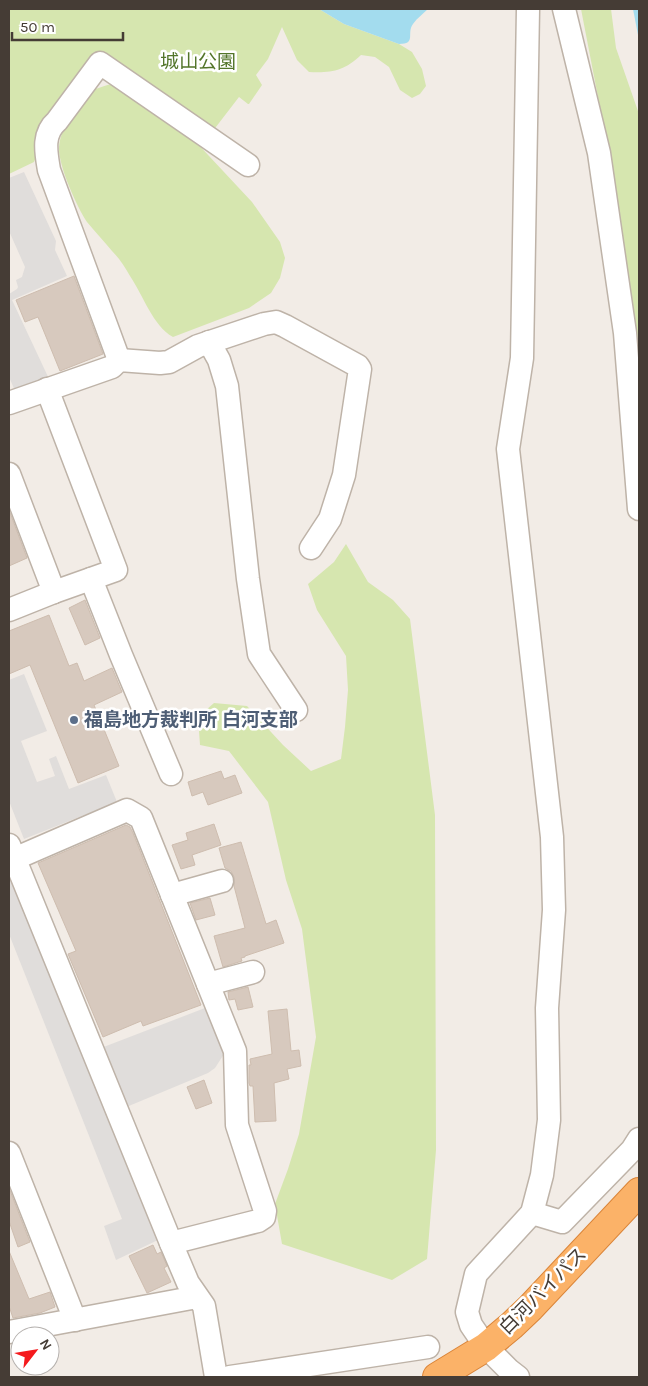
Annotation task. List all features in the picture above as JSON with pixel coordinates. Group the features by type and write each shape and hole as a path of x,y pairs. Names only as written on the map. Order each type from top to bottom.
{"highway":[{"name":"白河バイパス","path":"437,1377 486,1347 531,1307 639,1192"}],"street":[{"path":"518,1377 486,1347 471,1325 467,1312 476,1274 532,1213 542,1175 549,1120 548,1008 554,910 552,837 508,449 522,358 528,9"},
{"path":"564,9 599,152 625,333 639,509"},
{"path":"120,360 49,170 45,145 51,126 57,121 100,63 248,165"},
{"path":"9,403 112,367 120,360 170,362 198,346 264,324 276,322 358,366 360,369 344,475 330,519 311,548"},
{"path":"209,342 220,360 227,386 248,579 259,654 296,710"},
{"path":"9,610 116,570 47,389"},
{"path":"9,474 16,514 54,592"},
{"path":"91,579 171,774"},
{"path":"171,1243 258,1221 264,1217 265,1211 237,1125 236,1051 141,818 127,810 12,852 171,1243 188,1283 204,1306 216,1377"},
{"path":"172,895 222,881"},
{"path":"208,984 253,972"},
{"path":"532,1213 562,1222 632,1150 639,1140"},
{"path":"9,1153 75,1320"},
{"path":"9,1332 197,1297"},
{"path":"230,1377 428,1347"}],"green space":[{"name":"城山公園","path":"9,9 319,9 344,24 399,44 412,52 422,69 426,86 420,94 412,98 400,90 389,67 375,57 361,55 349,65 337,70 309,72 297,60 282,27 268,59 256,75 262,85 249,104 239,97 209,136 98,58 34,162 9,174"},
{"path":"581,9 611,9 616,48 639,114 639,428 604,128"},
{"path":"112,84 181,126 252,202 280,242 285,258 280,278 271,293 249,308 173,337 160,326 122,263 87,222 73,196 60,155 59,147 63,131 80,103 92,91"},
{"path":"346,544 368,582 393,600 410,619 435,815 436,1150 427,1259 392,1280 282,1244 275,1204 299,1134 316,1037 302,929 286,880 268,802 229,751 200,745 198,717 214,703 247,706 283,745 311,771 341,759 348,690 346,656 317,610 308,584 334,562"}],"shaded area":[{"path":"24,172 56,241 55,250 67,276 12,300 50,381 16,393 9,377 9,294 17,289 16,280 22,277 25,267 9,231 9,178"},
{"path":"24,674 47,731 21,741 37,782 55,776 49,759 56,756 69,789 106,775 117,802 24,839 9,801 9,680"},
{"path":"9,873 158,1240 116,1260 104,1226 122,1219 9,934"},
{"path":"205,1008 224,1054 215,1068 208,1073 124,1108 101,1048"}],"water":[{"path":"319,9 428,9 411,27 408,42 399,44 344,24"},
{"path":"633,9 639,9 639,40"}],"building":[{"path":"74,276 103,354 60,371 38,317 25,322 16,300"},
{"path":"9,510 27,558 9,566"},
{"path":"85,600 100,638 85,645 69,608"},
{"path":"49,615 69,666 77,663 84,681 112,668 122,692 94,705 119,766 78,783 30,665 9,674 9,631"},
{"path":"221,771 224,779 235,775 242,793 208,805 203,792 192,796 188,782"},
{"path":"214,824 221,845 192,855 195,865 181,869 172,845 188,840 186,833"},
{"path":"126,825 130,827 133,833 201,1005 143,1026 141,1021 103,1037 68,954 76,951 38,863"},
{"path":"241,842 266,924 276,920 284,943 245,956 241,958 242,961 223,967 214,936 245,928 234,886 234,877 231,871 225,868 219,848"},
{"path":"210,898 215,915 196,920 190,903"},
{"path":"248,987 253,1007 238,1010 235,999 229,1000 228,992"},
{"path":"287,1009 291,1051 299,1050 301,1066 287,1069 289,1079 274,1083 276,1121 255,1122 253,1086 250,1086 249,1083 250,1059 272,1054 268,1011"},
{"path":"204,1080 212,1103 196,1109 187,1087"},
{"path":"9,1188 30,1242 18,1247 9,1221"},
{"path":"153,1245 157,1254 161,1252 167,1266 164,1268 171,1282 147,1293 129,1256"},
{"path":"9,1251 29,1299 50,1292 55,1307 40,1313 13,1318 9,1306"}],"place":[{"name":"福島地方裁判所 白河支部","path":"74,720"}]}
